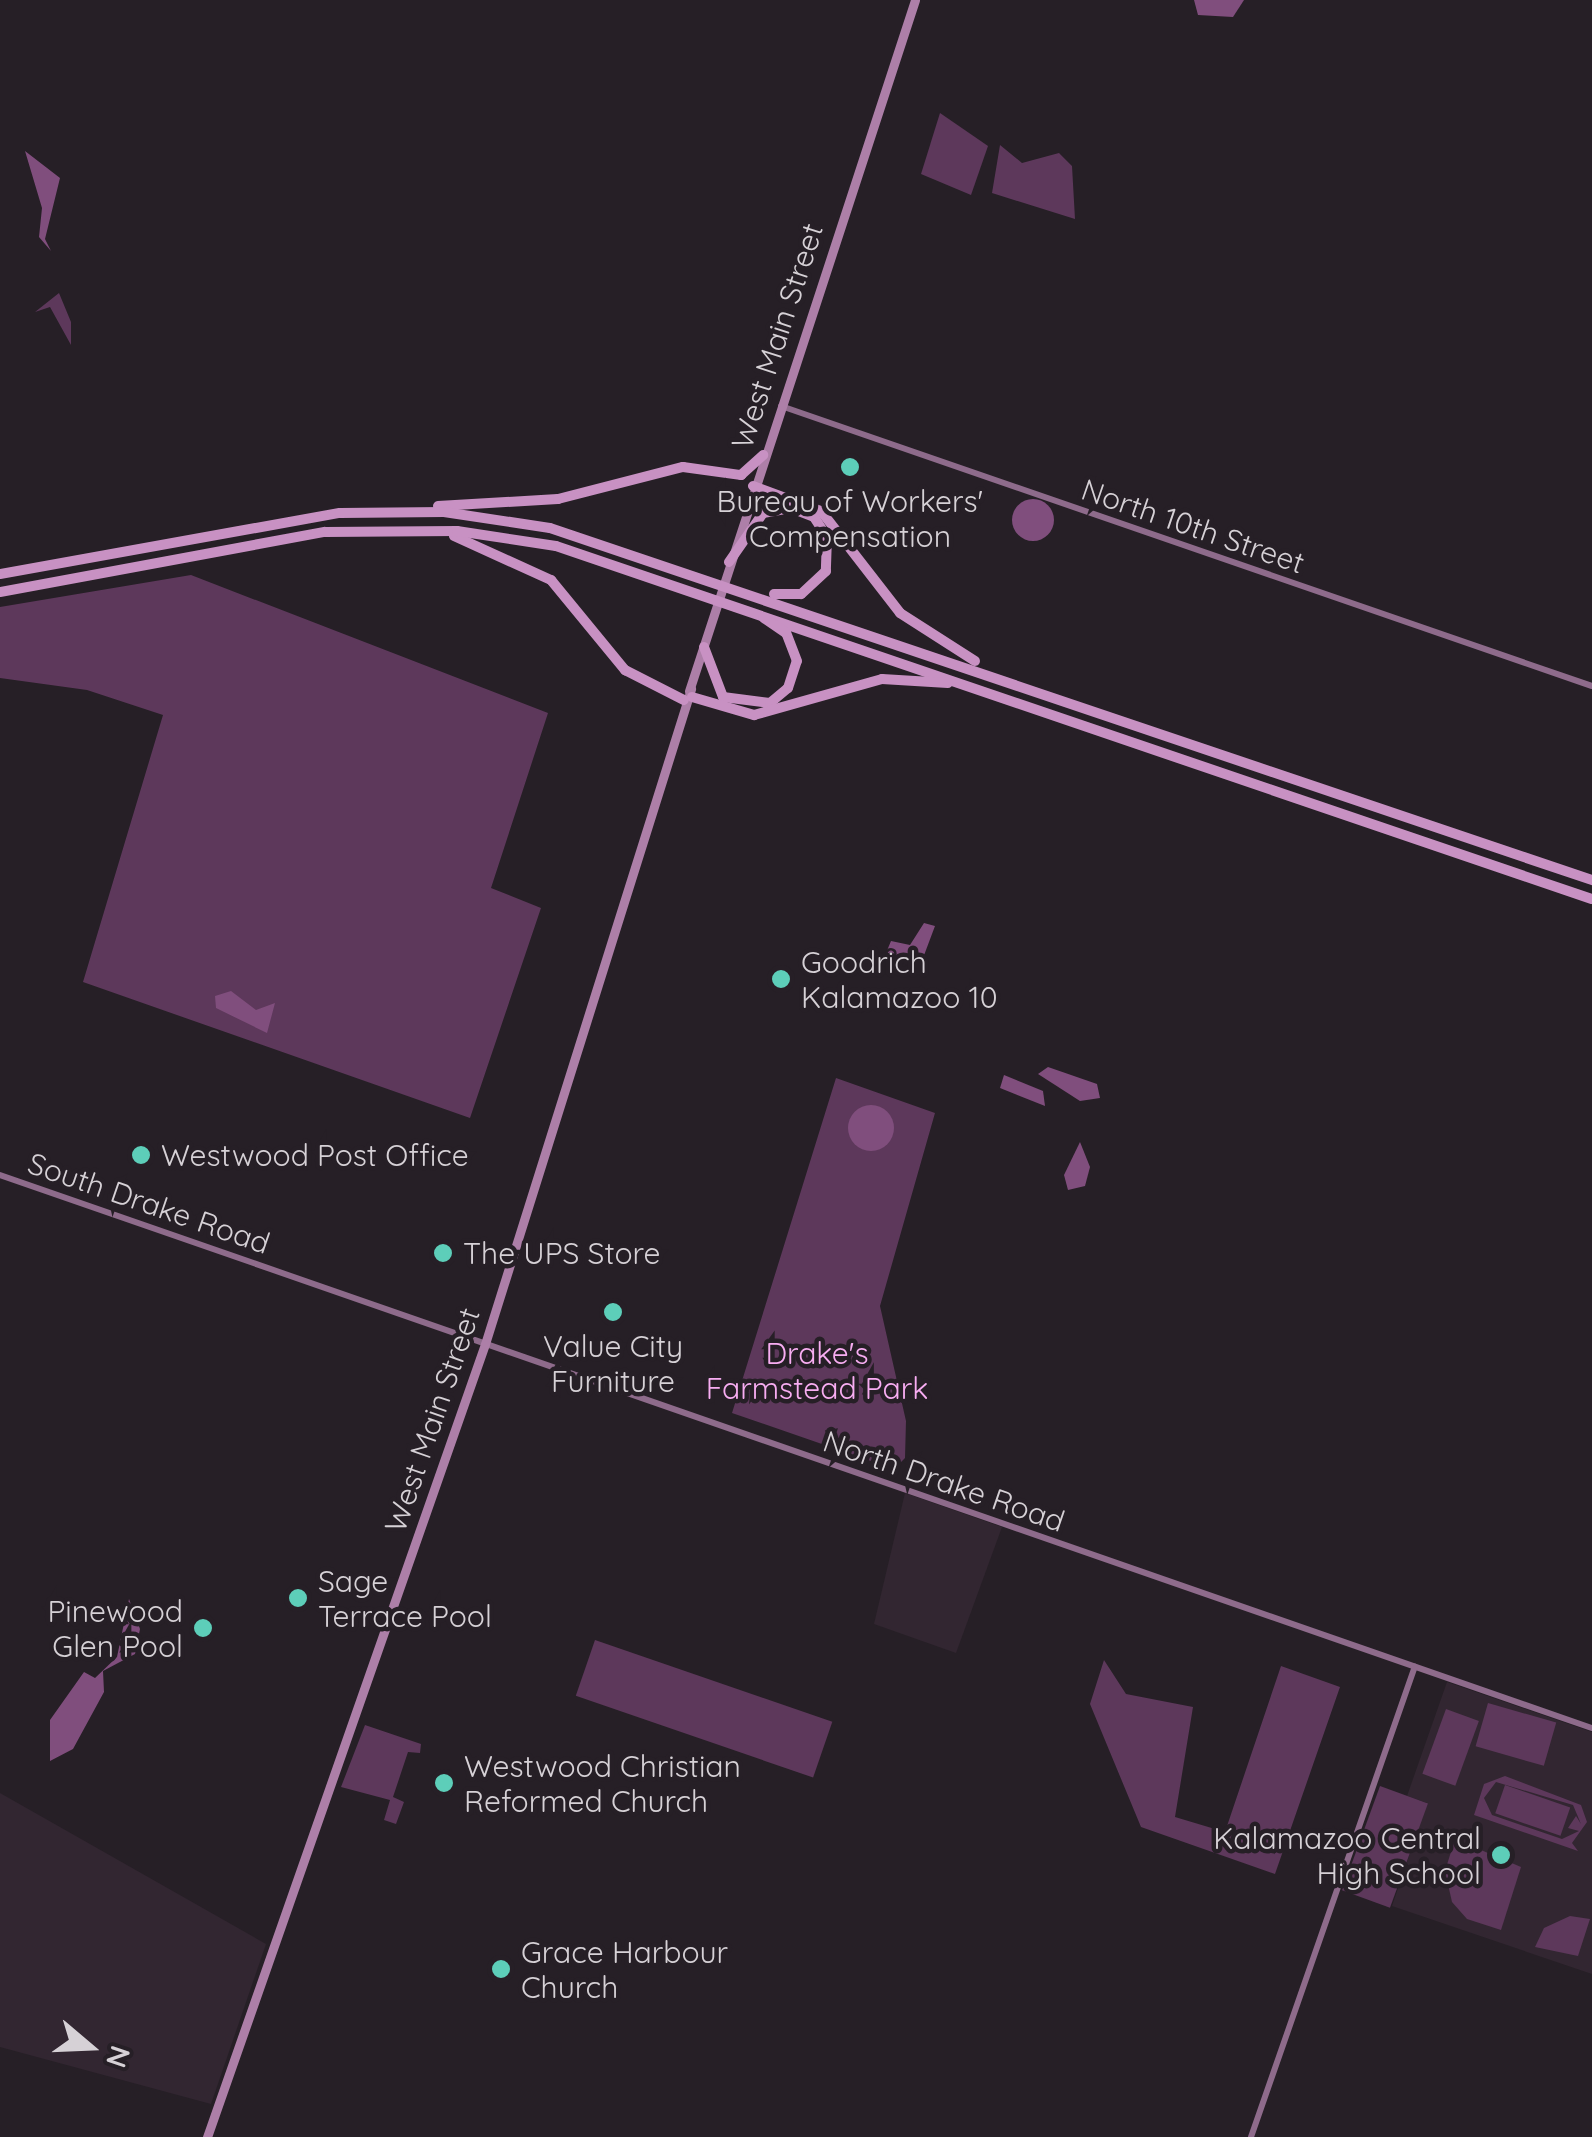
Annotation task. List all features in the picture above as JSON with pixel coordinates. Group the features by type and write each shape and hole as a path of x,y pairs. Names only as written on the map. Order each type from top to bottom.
{"highway":[{"path":"0,574 257,524 558,499 683,467 740,475 763,456"},
{"path":"754,486 821,511 923,632 1040,690"},
{"path":"730,562 750,524 772,510 799,509 820,524 830,552 816,584 793,595 749,590"},
{"path":"383,511 550,528 749,590 1592,880"},
{"path":"0,592 293,536 414,529 556,546 746,607 1592,898"},
{"path":"414,529 525,562 566,593 625,670 688,700 754,714 913,678 1026,704"},
{"path":"704,647 712,681 731,702 758,706 783,694 796,670 793,644 746,607"}],"main road":[{"name":"West Main Street","path":"207,2137 486,1344 763,456 915,0"}],"street":[{"name":"North 10th Street","path":"780,406 1592,686"},
{"name":"South Drake Road","path":"0,1175 282,1273"},
{"name":"North Drake Road","path":"282,1273 1592,1728"},
{"path":"1252,2137 1415,1667"}],"shaded area":[{"path":"1194,0 1244,0 1233,17 1198,15"},
{"path":"25,151 60,178 45,239 51,251 39,237 42,208"},
{"path":"1033,499 1048,505 1054,520 1048,535 1033,541 1018,535 1012,520 1018,505"},
{"path":"924,923 935,926 920,966 886,953 891,941 910,945"},
{"path":"231,991 256,1010 275,1003 267,1033 216,1008 215,996"},
{"path":"1048,1067 1097,1084 1100,1098 1080,1101 1038,1074"},
{"path":"1004,1075 1043,1091 1045,1106 1000,1088"},
{"path":"871,1105 887,1112 894,1128 887,1144 871,1151 855,1144 848,1128 855,1112"},
{"path":"1080,1142 1090,1167 1085,1186 1068,1190 1064,1175"},
{"path":"905,1493 1002,1527 956,1653 874,1624"},
{"path":"129,1599 140,1629 135,1654 103,1671 104,1692 73,1749 50,1761 50,1720 84,1672 95,1678 117,1657"},
{"name":"Kalamazoo Central High School","path":"1447,1682 1592,1732 1592,1974 1392,1906 1427,1803 1407,1796"},
{"path":"0,1793 266,1944 211,2104 0,2047"}],"green space":[{"path":"940,113 988,146 971,195 921,174"},
{"path":"1000,145 1022,163 1059,153 1072,166 1075,219 992,193"},
{"path":"59,293 71,322 71,345 50,307 35,312"},
{"path":"191,575 548,713 491,888 541,908 470,1118 83,982 163,715 87,690 0,678 0,607"},
{"name":"Drake's Farmstead Park","path":"836,1078 935,1113 880,1306 906,1421 905,1458 894,1469 732,1413"},
{"path":"595,1640 832,1722 813,1778 576,1696"},
{"path":"1104,1660 1126,1694 1193,1707 1175,1817 1225,1832 1281,1666 1340,1687 1275,1874 1141,1827 1090,1704"},
{"path":"1488,1703 1556,1723 1544,1766 1476,1746"},
{"path":"1446,1709 1479,1721 1455,1786 1422,1774"},
{"path":"365,1725 421,1744 420,1753 408,1752 393,1797 404,1802 396,1824 384,1820 390,1800 341,1787"},
{"path":"1505,1776 1581,1805 1587,1822 1572,1843 1578,1851 1474,1815 1484,1784","holes":["1496,1782 1573,1805 1581,1824 1576,1816 1568,1828 1579,1831 1562,1839 1492,1815 1484,1798"]},
{"path":"1505,1785 1570,1807 1560,1836 1495,1813"},
{"path":"1380,1786 1428,1803 1390,1908 1342,1890"},
{"path":"1455,1839 1521,1867 1501,1930 1467,1919 1452,1902 1445,1871"},
{"path":"1570,1916 1590,1919 1578,1956 1535,1947 1544,1928"}],"place":[{"name":"Bureau of Workers' Compensation","path":"850,467"},
{"name":"Goodrich Kalamazoo 10","path":"781,979"},
{"name":"Westwood Post Office","path":"141,1155"},
{"name":"The UPS Store","path":"443,1253"},
{"name":"Value City Furniture","path":"613,1312"},
{"name":"Sage Terrace Pool","path":"298,1598"},
{"name":"Pinewood Glen Pool","path":"203,1628"},
{"name":"Westwood Christian Reformed Church","path":"444,1783"},
{"name":"Kalamazoo Central High School","path":"1501,1855"},
{"name":"Grace Harbour Church","path":"501,1969"}]}
